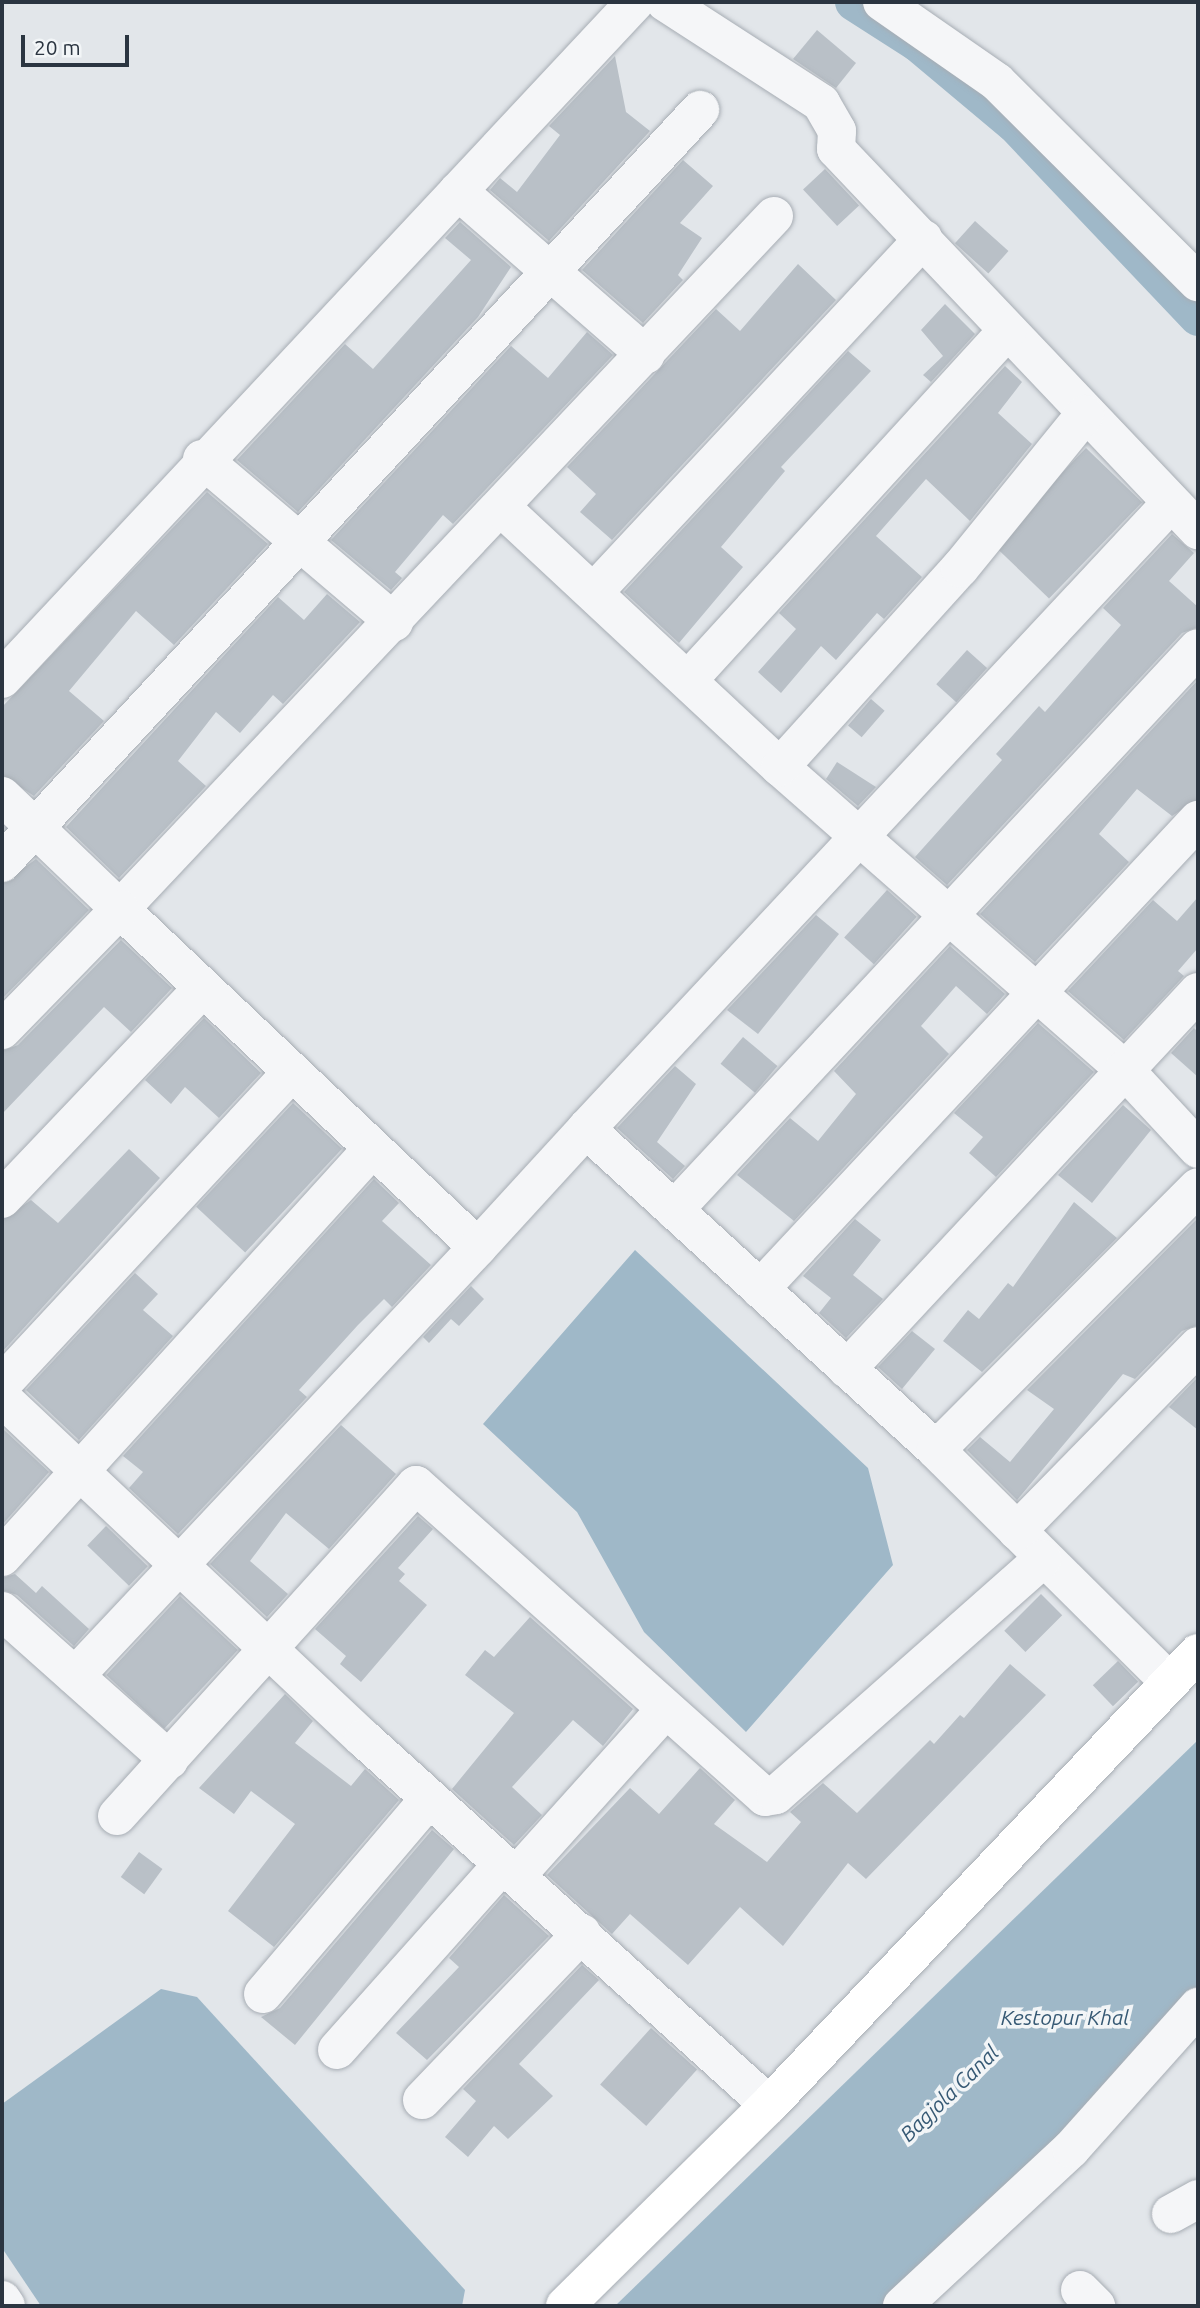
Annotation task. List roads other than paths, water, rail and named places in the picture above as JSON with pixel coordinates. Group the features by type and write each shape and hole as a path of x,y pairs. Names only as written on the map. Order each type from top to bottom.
{"street":[{"path":"2,679 202,458 635,2"},
{"path":"665,2 821,103 837,131 836,149 1198,530"},
{"path":"882,2 997,82 1198,282"},
{"path":"2,863 301,545 700,110"},
{"path":"458,191 646,355"},
{"path":"2,1030 503,509 774,216"},
{"path":"594,592 923,239"},
{"path":"690,678 1008,330"},
{"path":"779,767 960,568 1085,414"},
{"path":"202,458 394,622"},
{"path":"75,1676 175,1564 478,1247 864,836 1171,503"},
{"path":"503,509 690,678 779,767 864,836 1124,1069 1198,1149"},
{"path":"674,1210 1198,648"},
{"path":"2,796 37,826 201,990 478,1247"},
{"path":"760,1289 1036,990 1198,820"},
{"path":"2,1199 201,990"},
{"path":"847,1369 1198,992"},
{"path":"2,1384 290,1074"},
{"path":"586,1129 936,1450 1169,1681"},
{"path":"2,1557 372,1149"},
{"path":"936,1450 1198,1187"},
{"path":"1017,1531 1198,1346"},
{"path":"2,1398 83,1469 175,1564 769,2105"},
{"path":"117,1815 416,1485 754,1792 775,1795 1043,1559"},
{"path":"2,1611 169,1760"},
{"path":"565,2306 769,2105 1198,1653"},
{"path":"337,2050 665,1710"},
{"path":"264,1994 430,1798"},
{"path":"422,2101 582,1933"},
{"path":"902,2306 1072,2149 1198,2007"},
{"path":"2,2300 6,2306"}],"water":[{"path":"635,1250 868,1468 893,1565 746,1732 644,1632 577,1512 483,1424"},
{"name":"Kestopur Khal","path":"1198,1740 1198,2037 916,2306 615,2306"},
{"path":"161,1989 197,1997 465,2290 462,2306 41,2306 2,2248 2,2104"}],"waterway":[{"path":"854,2 918,43 1015,124 1198,317"}],"water label":[{"name":"Bagjola Canal","path":"949,2093"}]}
